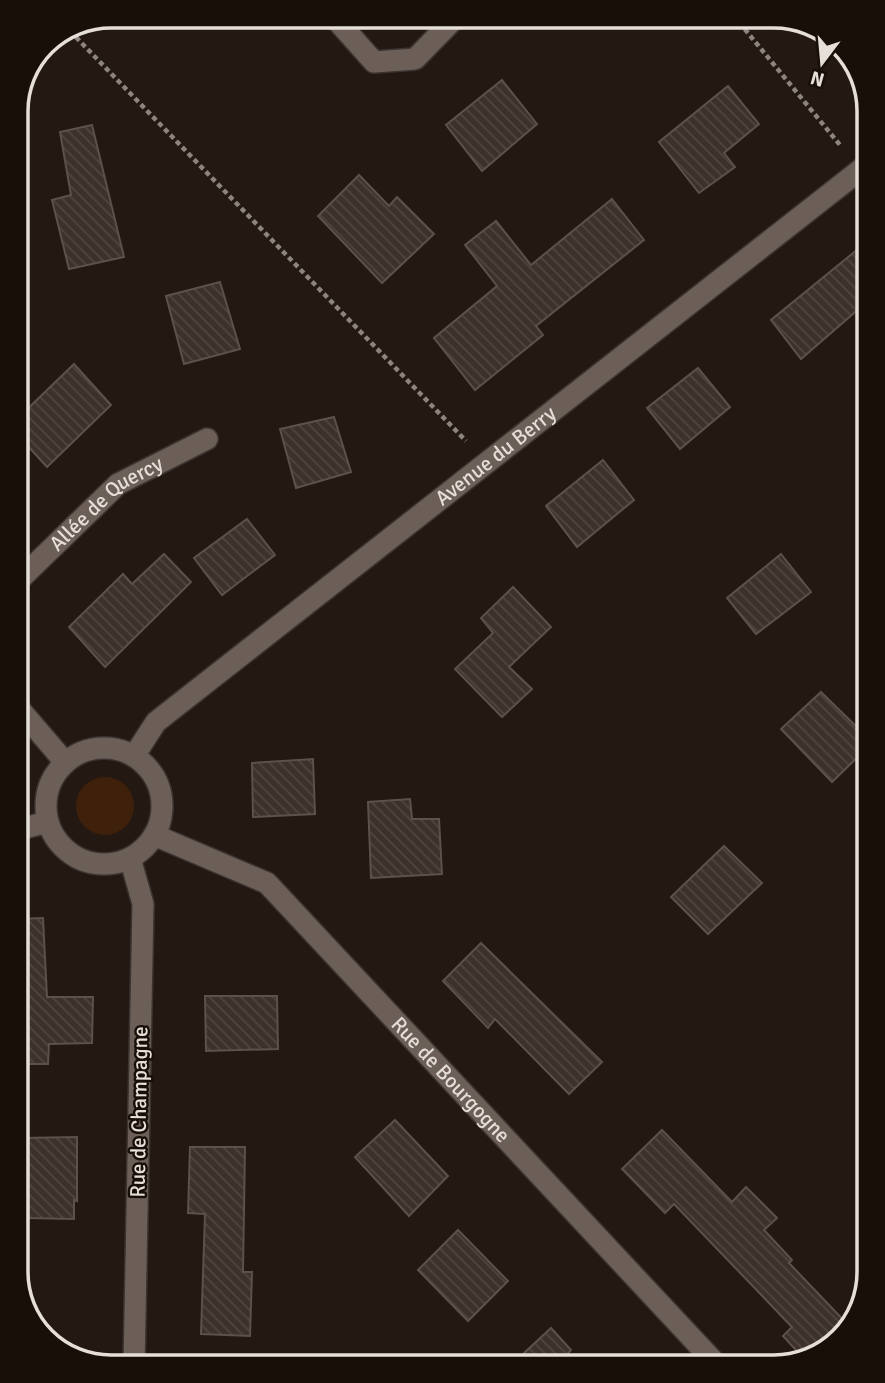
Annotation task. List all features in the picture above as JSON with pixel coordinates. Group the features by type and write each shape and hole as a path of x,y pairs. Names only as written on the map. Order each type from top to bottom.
{"street":[{"path":"344,28 374,62 415,59 445,28"},
{"name":"Avenue du Berry","path":"134,756 156,722 857,172"},
{"name":"Allée de Quercy","path":"28,571 118,484 207,439"},
{"path":"28,719 65,762"},
{"path":"98,748 117,750 134,756 148,768 157,783 162,800 161,819 154,835 144,849 130,859 97,864 80,859 66,850 55,838 48,822 48,790 55,775 65,762 98,748"},
{"path":"28,827 48,822"},
{"name":"Rue de Bourgogne","path":"154,835 267,883 708,1355"},
{"name":"Rue de Champagne","path":"130,859 143,904 134,1355"}],"path":[{"path":"744,28 857,157"},
{"path":"75,36 486,461"}],"shaded area":[{"path":"105,777 121,782 129,790 134,806 129,822 121,830 105,835 89,830 81,822 76,806 81,790 89,782"}],"building":[{"path":"502,80 537,124 482,171 446,125"},
{"path":"728,86 759,124 724,153 735,167 699,193 659,142"},
{"path":"92,125 124,257 69,269 52,200 71,195 60,132"},
{"path":"359,175 389,206 397,197 434,234 382,283 318,216"},
{"path":"612,199 644,240 536,326 543,335 475,390 434,338 497,286 465,245 496,221 531,265"},
{"path":"857,250 857,310 801,359 771,320"},
{"path":"220,282 240,349 184,364 166,296"},
{"path":"74,364 111,405 47,467 28,446 28,408"},
{"path":"698,368 730,407 680,449 647,408"},
{"path":"334,417 351,472 296,488 280,429"},
{"path":"603,460 634,500 577,547 546,506"},
{"path":"247,519 275,555 222,595 194,558"},
{"path":"164,554 191,582 105,667 69,627 123,574 132,584"},
{"path":"781,554 811,592 756,634 727,598"},
{"path":"513,587 551,627 509,667 532,689 502,717 455,669 493,633 481,618"},
{"path":"821,692 857,727 857,758 832,782 781,729"},
{"path":"313,759 315,814 253,817 252,763"},
{"path":"410,799 412,819 439,819 442,874 371,878 368,802"},
{"path":"724,846 762,883 708,934 671,897"},
{"path":"43,918 47,997 93,997 92,1043 49,1044 48,1064 28,1064 28,919"},
{"path":"481,943 602,1062 569,1094 495,1019 488,1028 443,981"},
{"path":"205,996 277,996 278,1049 206,1051"},
{"path":"395,1120 448,1176 409,1216 355,1157"},
{"path":"662,1130 732,1202 746,1187 777,1218 764,1230 792,1260 789,1263 843,1319 840,1323 820,1341 797,1352 783,1336 792,1327 674,1204 665,1213 622,1169"},
{"path":"77,1137 77,1201 74,1200 74,1219 28,1218 28,1138"},
{"path":"190,1147 245,1147 243,1272 252,1272 250,1336 201,1334 205,1214 188,1213"},
{"path":"458,1230 508,1281 468,1321 418,1270"},
{"path":"551,1328 571,1350 567,1355 522,1355"}]}
